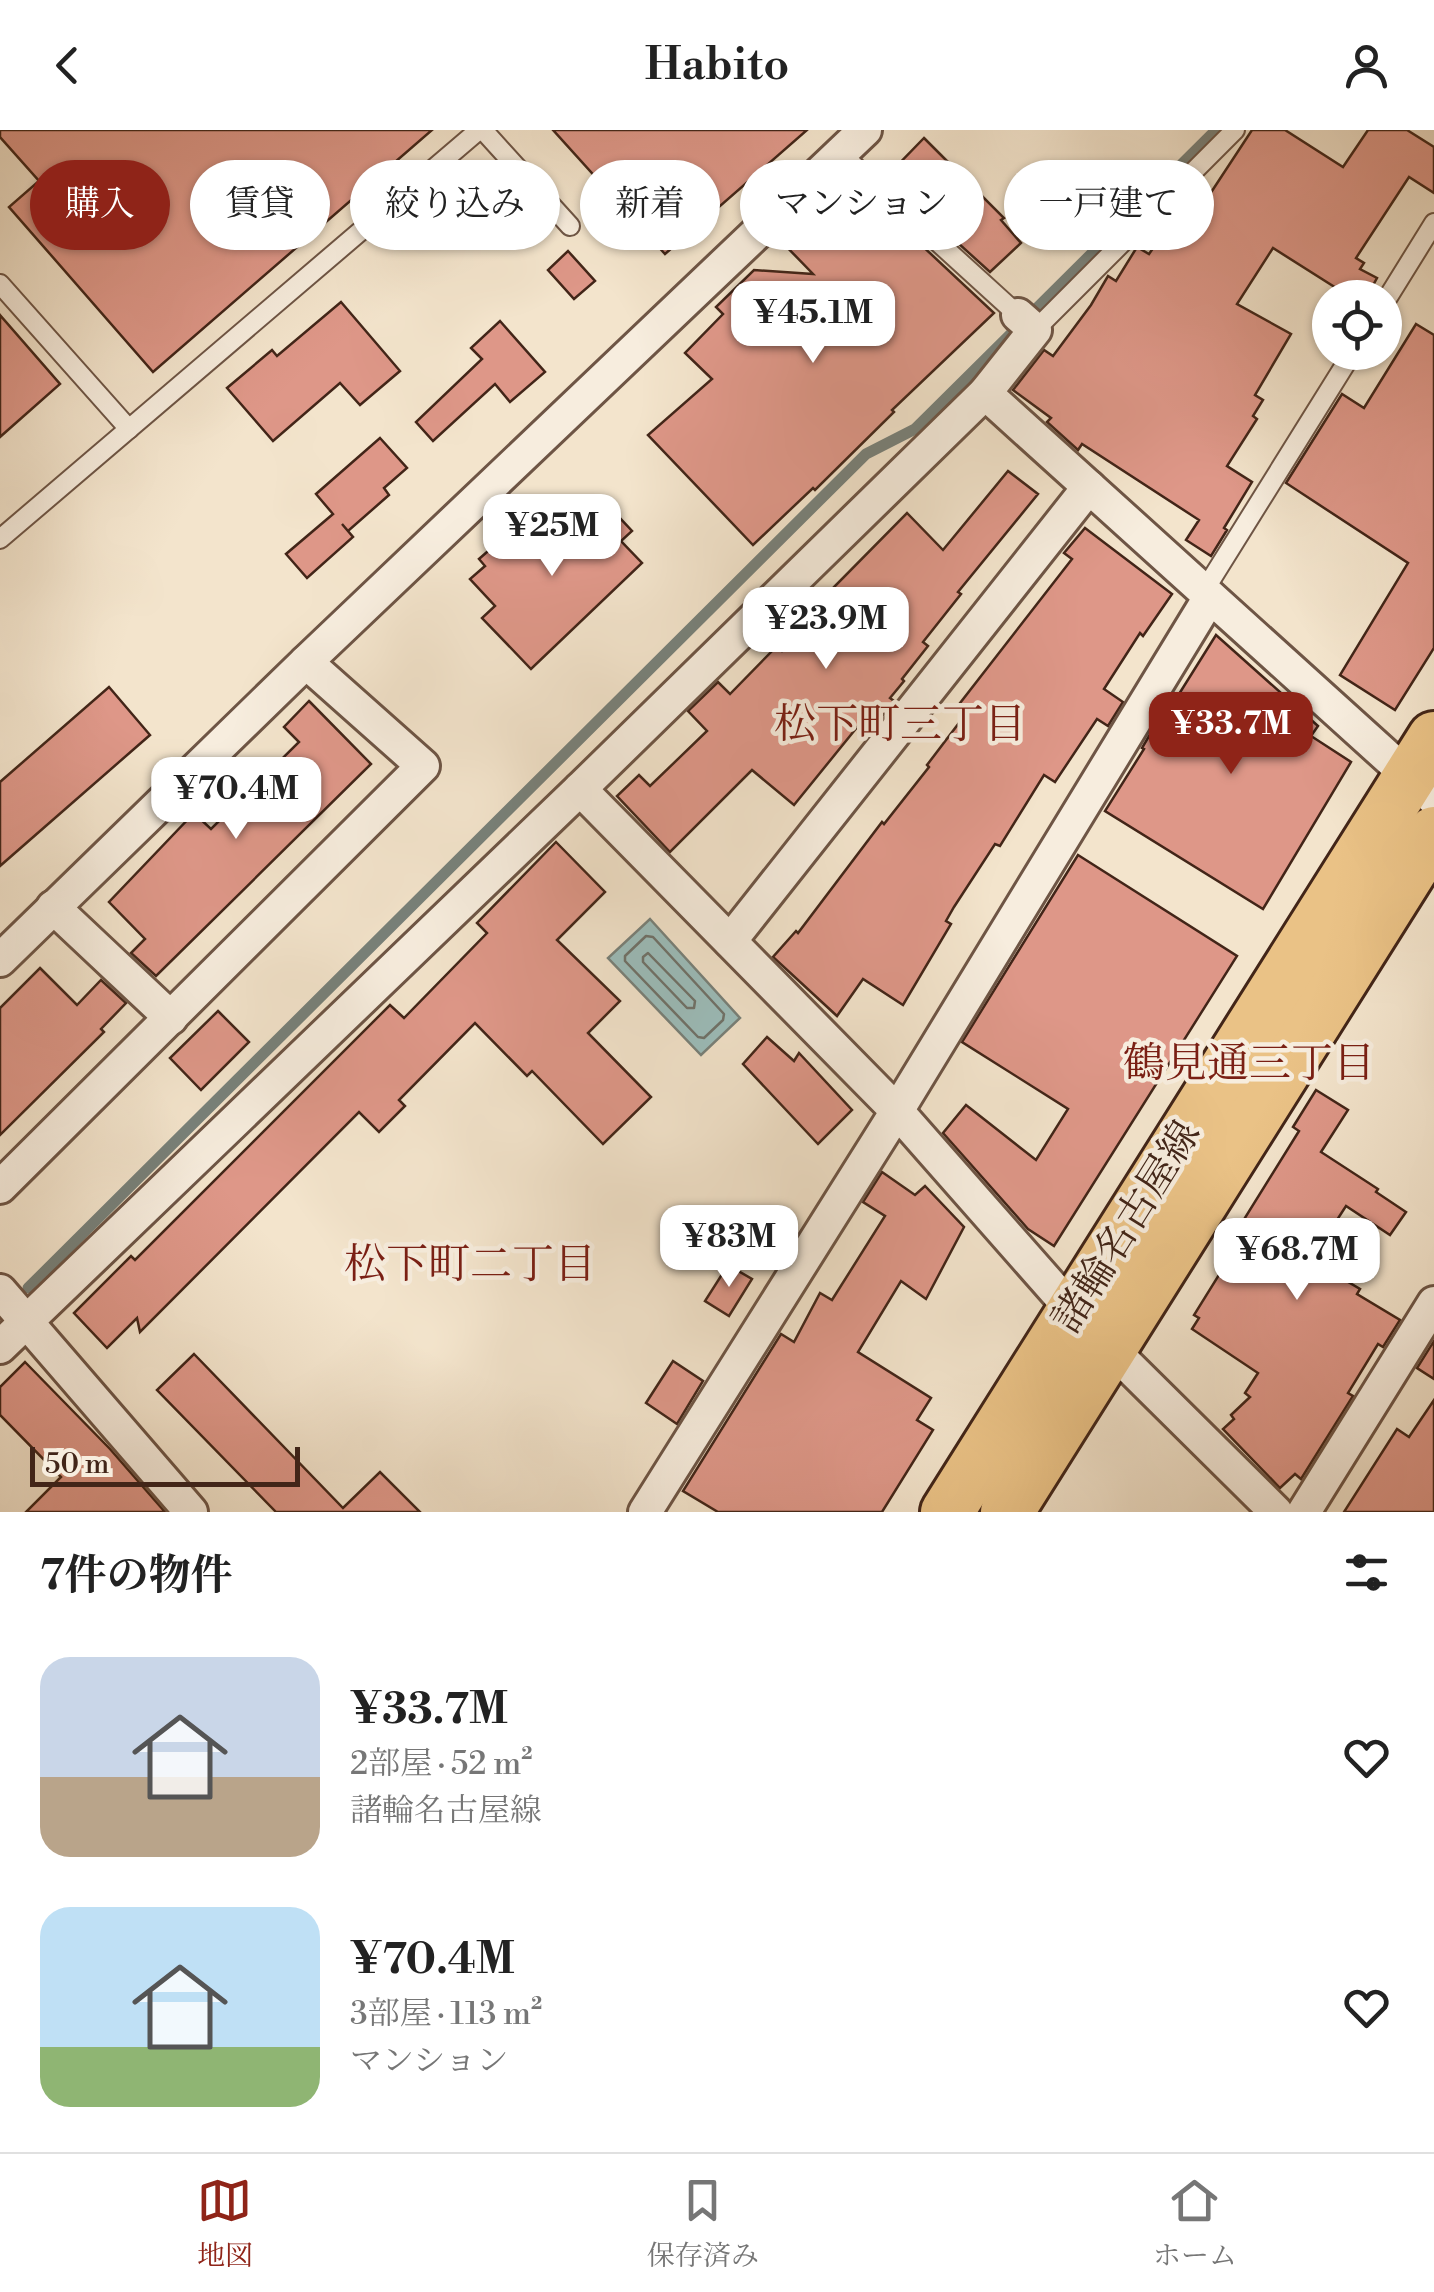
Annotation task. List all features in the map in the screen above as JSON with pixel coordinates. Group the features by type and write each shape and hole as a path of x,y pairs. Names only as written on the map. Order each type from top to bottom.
{"main road":[{"name":"諸輪名古屋線","path":"1007,1512 1093,1329 1426,771"},
{"name":"諸輪名古屋線","path":"947,1512 1093,1329 1434,832"}],"street":[{"path":"0,960 306,662 865,130"},
{"path":"0,1347 985,393 1027,323"},
{"path":"985,393 1207,594 1426,771"},
{"path":"730,941 1088,487"},
{"path":"645,1512 897,1111 1207,594"},
{"path":"0,1187 423,766 306,662"},
{"path":"580,789 897,1111 1093,1329 1276,1512"},
{"path":"54,908 171,1018"},
{"path":"0,1292 190,1512"},
{"path":"1304,1512 1434,1303"}],"lane":[{"path":"0,540 481,130 570,226"},
{"path":"840,154 1027,323 1234,130"},
{"path":"1399,280 1434,223"},
{"path":"0,284 130,429"},
{"path":"1207,594 1342,370"}],"water":[{"path":"650,919 740,1018 701,1055 608,958"}],"building":[{"path":"0,130 432,130 397,160 350,160 350,201 330,218 330,160 190,160 190,250 294,250 153,372 47,250 170,250 170,160 30,160 30,171 0,137"},
{"path":"553,130 807,130 773,160 740,160 740,189 720,206 720,160 580,160"},
{"path":"1252,130 1285,130 1343,167 1368,130 1407,130 1434,147 1434,193 1409,177 1356,258 1364,263 1360,269 1376,280 1324,280 1273,248 1237,304 1291,334 1255,395 1263,400 1253,416 1257,419 1227,466 1252,482 1211,556 1186,540 1199,520 1082,444 1078,450 1047,422 1051,418 1013,390 1044,350 1053,356 1108,276 1116,281 1135,250 1149,254 1152,250 1214,250 1214,188"},
{"path":"924,138 946,160 903,160"},
{"path":"30,189 30,231 9,207"},
{"path":"984,198 1004,218 1004,250 1014,250 990,272 966,250 984,250"},
{"path":"790,250 927,250 994,313 815,490 753,545 648,435 712,379 685,353 723,314 716,307 754,270 813,274"},
{"path":"568,251 595,281 574,299 548,270"},
{"path":"341,302 400,371 360,405 340,383 273,441 227,388 272,350 277,356"},
{"path":"0,315 60,384 0,437"},
{"path":"500,321 545,372 510,402 495,384 433,441 416,422 482,359 471,348"},
{"path":"1416,324 1434,335 1434,648 1395,710 1340,675 1408,563 1286,483 1342,394 1364,408 1388,370 1402,370 1402,347"},
{"path":"380,438 407,468 384,488 389,495 348,531 342,524 353,537 307,578 286,554 333,514 316,494"},
{"path":"1008,471 1038,494 958,592 961,594 923,642 928,646 902,679 890,698 894,701 877,723 867,715 794,805 752,770 670,852 617,796 639,775 650,786 707,731 688,711 718,682 730,694 777,646 782,651 840,593 834,587 907,513 943,550"},
{"path":"604,501 632,531 621,541 642,563 531,669 482,618 495,606 470,579 485,566 479,559 534,511 563,540"},
{"path":"1085,528 1172,594 1143,636 1140,633 1104,689 1123,702 1108,726 1097,719 1055,782 1044,775 1000,846 995,844 954,907 946,921 951,924 903,1005 863,979 837,1016 773,957 798,933 929,767 965,715 957,707 1072,559 1064,553"},
{"path":"1216,635 1318,726 1311,736 1351,762 1263,909 1105,811 1156,724 1159,726"},
{"path":"109,687 150,735 0,866 0,782"},
{"path":"309,701 371,764 156,976 131,953 145,939 109,902 194,813 211,829 299,742 284,727"},
{"path":"556,842 605,892 557,940 620,1001 588,1033 651,1097 603,1144 532,1071 527,1076 475,1023 399,1100 405,1106 379,1132 359,1112 140,1332 137,1318 107,1348 74,1313 131,1256 135,1260 390,1005 404,1018 487,933 477,923"},
{"path":"1078,855 1237,956 1054,1246 1028,1229 943,1133 966,1105 1036,1160 1068,1109 962,1042"},
{"path":"40,968 77,1005 101,980 126,1003 101,1029 104,1032 0,1135 0,1008"},
{"path":"218,1011 249,1042 201,1090 170,1058"},
{"path":"767,1037 794,1061 799,1053 852,1110 818,1144 743,1064"},
{"path":"1316,1090 1348,1110 1321,1152 1406,1212 1390,1235 1346,1206 1311,1260 1360,1289 1357,1294 1400,1320 1383,1347 1378,1344 1348,1393 1353,1396 1301,1479 1295,1474 1280,1488 1223,1429 1250,1397 1245,1393 1258,1373 1192,1329 1199,1318 1194,1315 1245,1233 1238,1229 1299,1131 1293,1127"},
{"path":"882,1172 915,1195 925,1186 964,1227 926,1299 901,1281 858,1352 931,1398 917,1420 933,1430 882,1512 718,1512 683,1491 781,1334 794,1342 820,1293 832,1300 885,1216 863,1202"},
{"path":"728,1265 752,1279 729,1316 705,1301"},
{"path":"1434,1341 1434,1379 1417,1368"},
{"path":"194,1354 343,1508 380,1472 420,1512 276,1512 157,1390"},
{"path":"673,1361 703,1381 677,1424 646,1403"},
{"path":"25,1362 165,1512 26,1512 61,1477 0,1415 0,1387"},
{"path":"1434,1400 1434,1512 1344,1512 1397,1429 1409,1437"}],"waterway":[{"path":"28,1288 866,454 915,429 1216,130"}],"district":[{"name":"松下町三丁目","path":"900,725"},
{"name":"鶴見通三丁目","path":"1249,1064"},
{"name":"松下町二丁目","path":"470,1265"}]}
